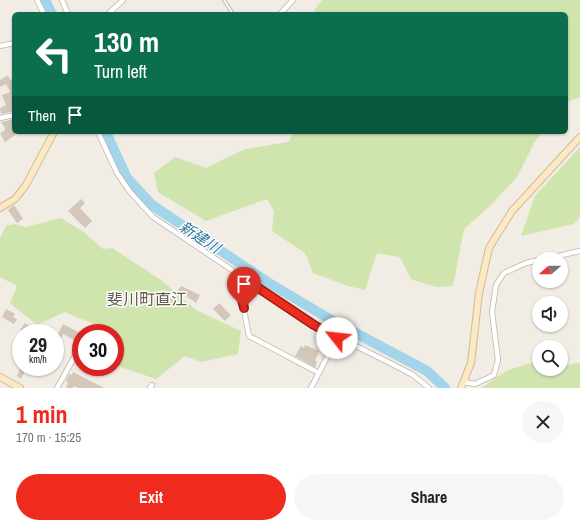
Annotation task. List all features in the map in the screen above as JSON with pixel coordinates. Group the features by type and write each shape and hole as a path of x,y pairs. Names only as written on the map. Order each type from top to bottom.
{"street":[{"path":"37,0 43,12"},
{"path":"62,0 67,12"},
{"path":"110,12 123,0"},
{"path":"282,12 293,0"},
{"path":"0,46 12,43"},
{"path":"0,118 12,115"},
{"path":"0,208 15,199 26,184 53,134"},
{"path":"99,134 117,173 141,206 167,228 314,325 337,338 413,375 429,388"},
{"path":"532,262 504,273 496,285 492,312 498,360 494,375 475,384 462,385 471,363 479,293 488,248 512,211 580,136"},
{"path":"568,254 580,251"},
{"path":"248,281 241,295 249,336 319,373"},
{"path":"311,388 337,338"},
{"path":"57,388 72,361"},
{"path":"0,378 20,388"}],"lane":[{"path":"224,0 232,12"}],"green space":[{"path":"322,0 580,0 580,97 568,103 568,12 313,12"},
{"path":"292,134 541,134 535,141 517,177 490,206 464,229 453,286 436,287 411,279 400,257 377,253 365,290 348,286 313,273 305,253 272,231 274,211 267,199 206,221 158,192 154,173 175,157 206,168 245,149 289,142"},
{"path":"580,147 580,217 574,224 521,236 535,196"},
{"path":"61,218 85,233 103,249 112,248 161,280 196,310 241,331 238,354 201,362 185,356 156,379 124,368 124,324 94,324 65,312 39,324 36,324 10,303 17,286 0,277 0,238 6,226 15,224 26,227"},
{"path":"532,363 532,376 568,376 568,365 580,363 580,388 481,388 506,371"}],"building":[{"path":"8,75 10,80 12,79 12,111 1,114 0,108 6,105 2,95 10,92 6,84 0,87 0,80"},
{"path":"12,119 12,134 15,135 5,142 0,133 4,131 5,128 1,122"},
{"path":"81,199 85,203 80,208 92,221 85,228 68,211"},
{"path":"14,205 23,219 17,223 8,210"},
{"path":"181,286 200,295 196,303 178,290"},
{"path":"219,303 231,315 225,321 213,309"},
{"path":"6,309 15,314 13,317 17,319 14,324 2,317"},
{"path":"64,325 72,329 72,339 64,335"},
{"path":"305,345 319,351 315,361 317,362 315,367 295,356 301,346 304,348"},
{"path":"69,374 72,376 81,376 104,388 78,388 74,386 73,388 66,388 68,383 66,381"}],"waterway":[{"name":"新建川","path":"45,0 51,12"},
{"name":"新建川","path":"107,134 127,178 152,205 269,283 333,321 427,371 445,388"}],"district":[{"name":"斐川町直江","path":"147,299"}],"route":[{"path":"244,308 241,295 248,281 314,325 337,338"}]}
